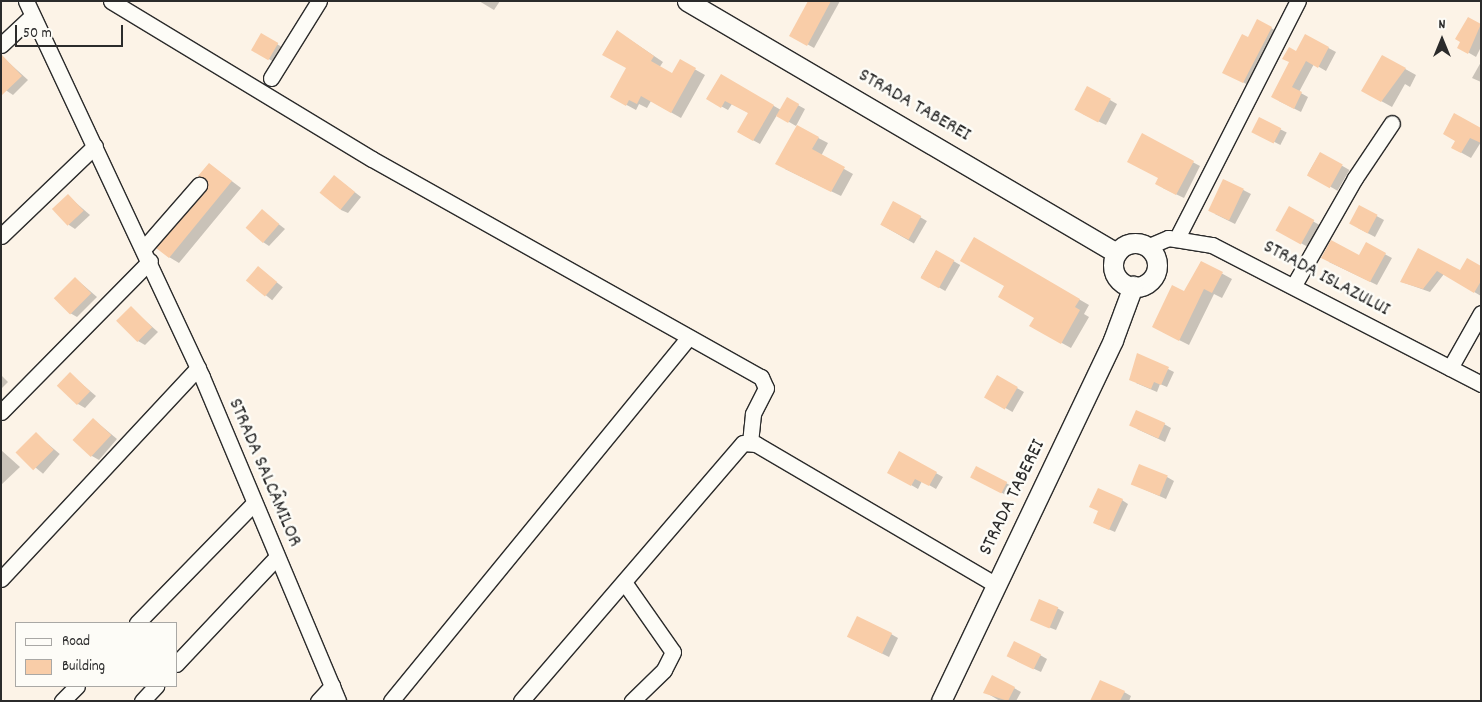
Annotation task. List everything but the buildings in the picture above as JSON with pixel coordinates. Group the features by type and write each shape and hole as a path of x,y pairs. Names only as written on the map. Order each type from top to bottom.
{"street":[{"name":"STRADA SALCÂMILOR","path":"26,1 147,255 198,368 338,701"},
{"path":"111,1 372,159 689,337 764,382 750,427 750,442"},
{"path":"271,78 319,1"},
{"name":"STRADA TABEREI","path":"687,1 1117,253"},
{"path":"1177,238 1298,1"},
{"path":"1,44 32,16"},
{"path":"1294,285 1355,178 1392,123"},
{"path":"1,236 95,146"},
{"path":"1,412 147,255 199,185"},
{"name":"STRADA ISLAZULUI","path":"1147,247 1177,238 1212,245 1294,285 1481,384"},
{"path":"1131,244 1147,247 1155,256 1156,269 1145,284 1133,286 1117,277 1113,265 1117,253 1131,244"},
{"name":"STRADA TABEREI","path":"941,701 1114,340 1133,286"},
{"path":"1450,368 1481,314"},
{"path":"391,701 689,337"},
{"path":"1,579 198,368"},
{"path":"750,442 996,585"},
{"path":"520,701 624,582 736,448 750,442"},
{"path":"138,622 254,503"},
{"path":"178,662 277,557"},
{"path":"624,582 673,652 664,670 632,701"},
{"path":"318,701 332,686"},
{"path":"62,701 76,687"},
{"path":"142,701 155,687"}]}
